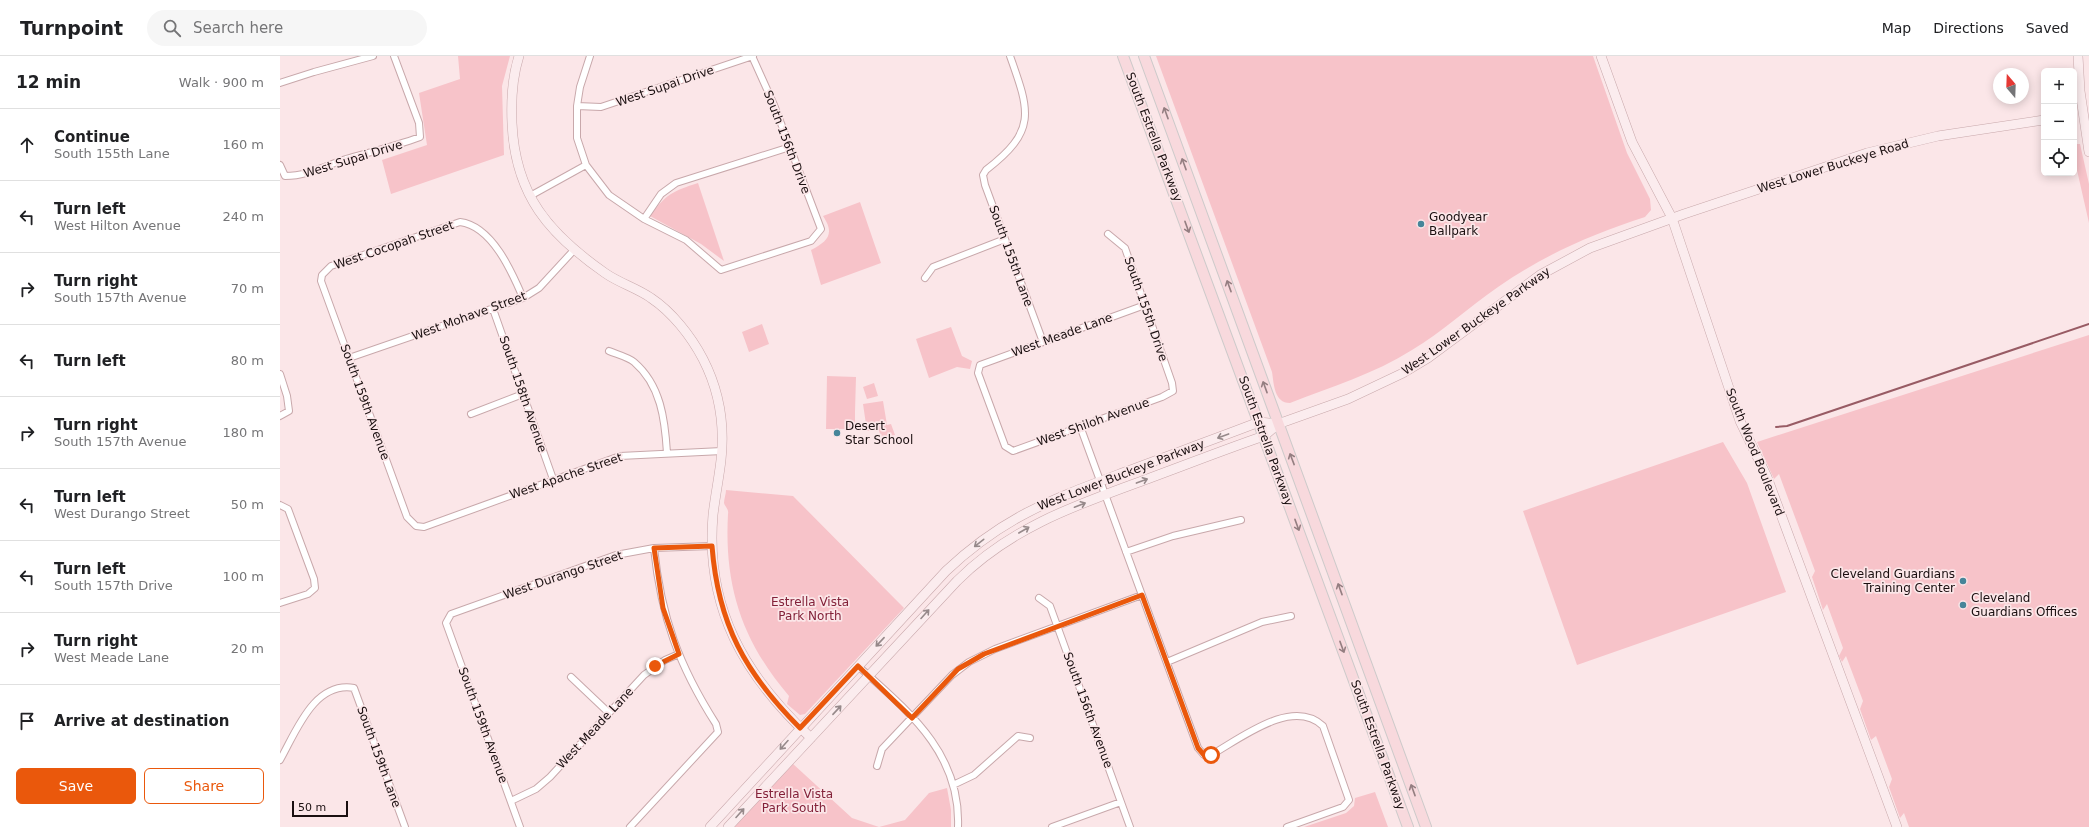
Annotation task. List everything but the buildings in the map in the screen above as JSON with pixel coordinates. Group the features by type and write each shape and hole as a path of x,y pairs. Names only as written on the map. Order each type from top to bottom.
{"main road":[{"path":"520,56 511,100 513,140 517,168 530,196 553,230 574,250 607,275 652,298 687,333 702,357 716,390 721,416 722,451 713,515 712,546 718,592 737,646 759,682 800,728 811,738"},
{"name":"South Estrella Parkway","path":"1124,56 1408,827"},
{"name":"South Estrella Parkway","path":"1144,56 1426,827"},
{"name":"South Wood Boulevard","path":"1601,56 1632,142 1672,218 1740,421 1767,477 1897,827"},
{"path":"2078,56 2082,115 2089,152"},
{"name":"West Lower Buckeye Road","path":"1672,218 1892,146 1938,136 2041,120"},
{"name":"West Lower Buckeye Parkway","path":"728,827 972,566 999,545 1038,522 1105,494 1264,436 1278,424 1348,399 1403,373 1428,358 1515,292 1563,261 1590,248 1672,218"},
{"name":"West Lower Buckeye Parkway","path":"710,827 946,571 989,534 1042,504 1259,422 1278,424"}],"street":[{"path":"280,83 373,56"},
{"name":"West Supai Drive","path":"280,165 284,176 299,176 420,137 419,124 394,56"},
{"path":"590,56 580,87 576,106 577,138 586,165 609,195 644,219 662,194 676,183 790,146"},
{"name":"West Supai Drive","path":"576,106 601,107 752,56"},
{"name":"South 156th Drive","path":"644,219 686,240 721,270 811,241 821,229 774,105 752,56"},
{"name":"South 155th Lane","path":"1010,56 1024,94 1025,126 1015,145 986,170 983,175 985,185 1043,342"},
{"path":"530,196 586,165"},
{"name":"West Cocopah Street","path":"322,275 331,266 460,222 469,223 482,231 510,266 523,298"},
{"name":"South 155th Drive","path":"1108,234 1125,248 1172,383 1173,391"},
{"path":"925,278 933,267 1005,239"},
{"name":"West Mohave Street","path":"349,358 523,298 540,288 574,250"},
{"name":"South 159th Avenue","path":"322,275 321,281 407,517 416,526"},
{"name":"West Meade Lane","path":"1013,451 1005,446 978,373 980,364 1145,305"},
{"name":"South 158th Avenue","path":"493,309 553,480"},
{"path":"609,351 634,362 648,378 659,400 665,418 667,453"},
{"path":"280,374 287,396 289,411 280,416"},
{"name":"West Shiloh Avenue","path":"1013,451 1162,397 1173,391"},
{"path":"471,414 523,394"},
{"path":"1080,426 1198,748 1204,755 1211,755 1264,724 1278,719 1299,716 1317,721 1323,726 1349,800 1343,807 1287,827"},
{"name":"West Apache Street","path":"416,526 424,527 620,456 722,451"},
{"path":"280,603 308,594 315,588 314,579 288,509 282,505"},
{"path":"1126,552 1173,536 1241,520"},
{"name":"West Durango Street","path":"446,623 451,614 616,555 654,548 712,546"},
{"path":"630,827 718,732 716,724 696,690 679,654 663,608 654,548"},
{"path":"878,766 882,749 952,675 969,662 984,654 1142,595"},
{"name":"South 156th Avenue","path":"1039,598 1050,606 1130,827"},
{"path":"1167,662 1252,626 1291,616"},
{"name":"South 159th Avenue","path":"446,623 520,827"},
{"name":"West Meade Lane","path":"511,801 536,789 644,675 665,660 679,654"},
{"path":"858,666 869,675 932,739 938,749 953,785 958,811 958,827"},
{"path":"571,677 609,713"},
{"name":"South 159th Lane","path":"280,760 304,718 320,696 342,686 354,688 405,827"},
{"path":"953,785 974,775 1018,736 1030,738"},
{"path":"1052,827 1120,802"}],"green space":[{"path":"458,56 510,56 502,86 504,155 391,194 382,160 427,145 419,93 460,79"},
{"name":"Goodyear Ballpark","path":"1156,56 1593,56 1627,153 1650,199 1651,210 1645,217 1569,246 1516,275 1434,335 1398,359 1337,386 1290,403 1285,402 1278,396 1274,387 1272,372"},
{"path":"2077,144 2080,144 2089,184 2089,223 2077,170"},
{"path":"698,183 724,261 701,244 650,216 671,194 682,188"},
{"path":"860,202 881,263 821,285 811,250 822,243 828,236 829,228 823,216"},
{"path":"762,324 769,344 749,352 742,332"},
{"path":"951,327 962,356 972,361 970,369 957,367 929,378 916,339"},
{"name":"Cleveland Guardians Training Center","path":"2089,335 2089,827 1909,827 1904,813 1900,818 1889,787 1892,779 1876,736 1871,740 1860,709 1863,701 1846,656 1842,662 1839,656 1843,648 1827,604 1823,610 1812,577 1815,571 1779,474 1774,479 1757,442"},
{"path":"827,376 856,377 855,429 826,429"},
{"path":"874,383 878,396 867,399 863,387"},
{"path":"883,401 887,425 891,424 895,435 882,439 879,431 867,431 863,404"},
{"path":"1723,442 1747,483 1786,592 1577,665 1523,511"},
{"name":"Estrella Vista Park North","path":"726,490 793,496 904,608 805,714 800,715 787,704 789,696 759,654 739,611 729,565 728,512 724,503"},
{"name":"Estrella Vista Park South","path":"792,763 852,818 879,827 734,827"},
{"path":"947,788 951,810 951,827 879,827 905,820 929,793"},
{"path":"1375,792 1388,827 1304,827 1346,813 1354,806 1355,798"}],"waterway":[{"path":"1776,427 1787,426 2089,324"}],"place":[{"name":"Goodyear Ballpark","path":"1421,224"},
{"name":"Desert Star School","path":"837,433"},
{"name":"Cleveland Guardians Training Center","path":"1963,581"},
{"name":"Cleveland Guardians Offices","path":"1963,605"}],"route":[{"path":"655,666 679,654 669,629 663,608 654,548 712,546 718,592 731,633 737,646 744,660 759,682 775,702 800,728 858,666 912,718 958,669 969,662 995,649 1142,595 1198,748 1204,755 1211,755"}]}
